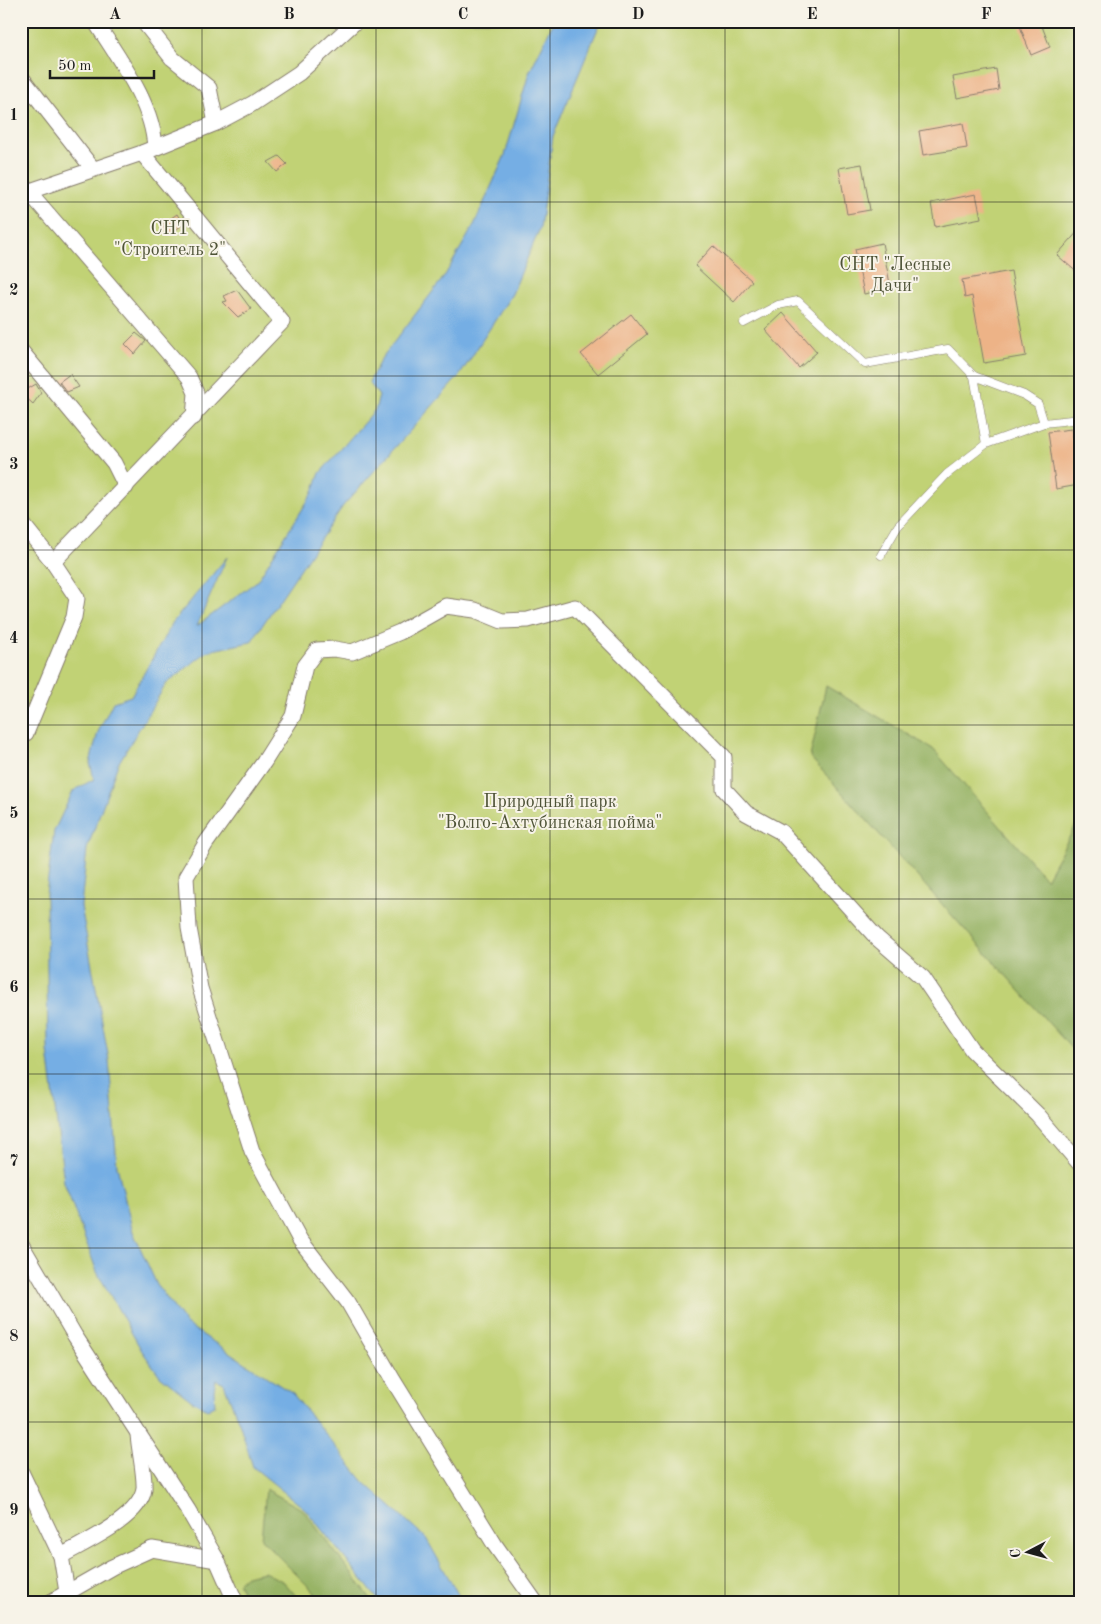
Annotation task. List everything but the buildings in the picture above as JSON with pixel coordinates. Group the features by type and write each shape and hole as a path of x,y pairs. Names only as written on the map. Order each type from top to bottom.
{"street":[{"path":"53,562 194,417 282,322 148,151 152,126 142,103 95,21"},
{"path":"143,21 172,58 209,88 216,123"},
{"path":"194,417 196,392 189,377 25,193 148,151 216,123 252,104 299,73 356,21"},
{"path":"21,77 93,169"},
{"path":"21,351 114,463 126,486"},
{"path":"21,522 53,562 76,598 74,617 26,733 21,734"},
{"path":"536,1603 495,1545 393,1380 348,1302 296,1232 252,1151 200,988 189,928 186,877 206,843 293,716 305,666 317,650 335,649 352,652 400,632 446,606 475,610 502,621 528,620 575,607 724,757 724,789 746,813 781,832 877,938 923,978 972,1050 1038,1116 1080,1164"},
{"path":"21,1244 75,1336 188,1510 217,1560 236,1603"},
{"path":"61,1556 118,1522 137,1506 144,1489 137,1430"},
{"path":"21,1472 61,1556 67,1592"},
{"path":"49,1603 112,1567 152,1549 217,1560"}],"lane":[{"path":"744,323 778,305 798,301 865,364 948,349 974,376 1024,395 1038,404 1044,423"},
{"path":"974,376 986,444"},
{"path":"881,555 898,526 941,480 986,444 1044,423 1080,419"}],"green space":[{"name":"Природный парк \"Волго-Ахтубинская пойма\"","path":"21,21 1080,21 1080,1603 21,1603"},
{"path":"826,686 933,749 1046,879 1080,818 1080,1058 810,757"},
{"path":"266,1489 303,1510 374,1603 325,1603 261,1539"},
{"path":"264,1572 284,1582 302,1603 248,1603 238,1583 246,1576"}],"water":[{"path":"554,21 601,21 553,136 540,228 512,294 460,375 343,506 251,642 208,651 166,684 118,764 87,849 81,906 109,1060 117,1166 133,1232 157,1285 186,1324 293,1394 364,1482 426,1538 463,1603 381,1603 305,1509 253,1467 240,1425 224,1384 216,1380 214,1390 215,1406 207,1409 192,1401 160,1376 142,1351 97,1272 64,1182 48,1051 46,894 54,831 73,791 94,779 90,763 98,732 113,702 131,696 173,622 227,557 197,626 257,581 312,494 320,473 375,410 379,396 369,382 381,359 444,277 474,225 505,155 529,73"}],"park label":[{"name":"СНТ \"Строитель 2\"","path":"170,239"},
{"name":"СНТ \"Лесные Дачи\"","path":"895,275"}]}
